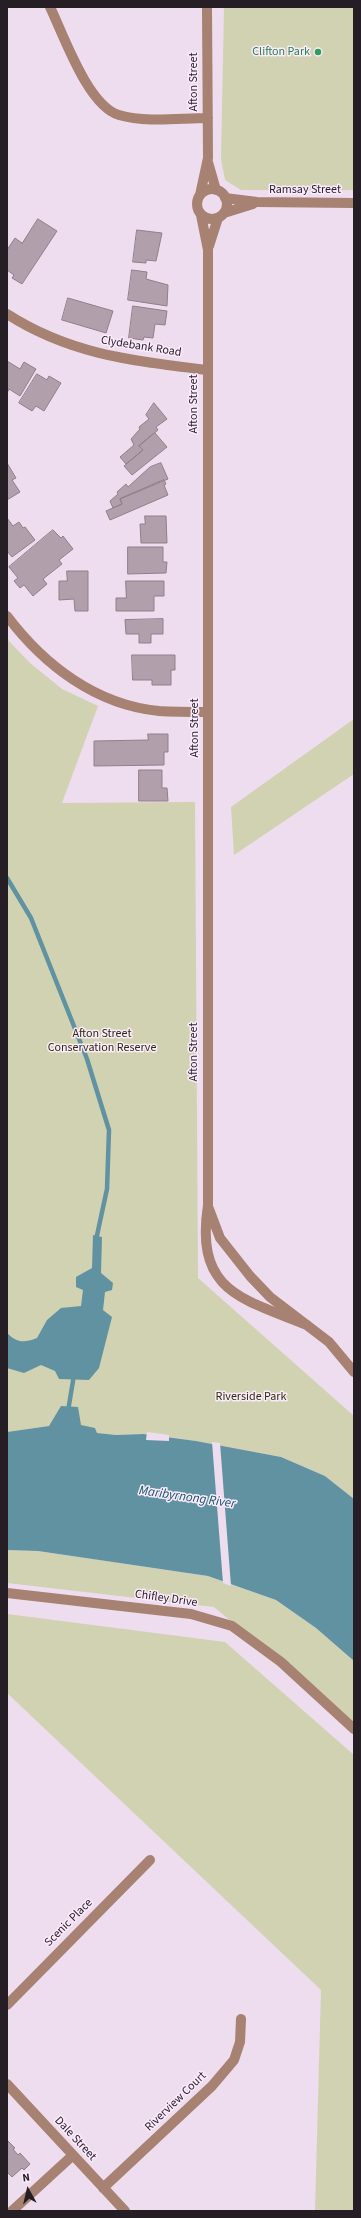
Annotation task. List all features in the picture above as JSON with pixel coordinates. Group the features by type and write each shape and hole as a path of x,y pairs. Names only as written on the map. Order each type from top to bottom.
{"street":[{"path":"50,7 88,87 104,107 119,115 134,118 208,118"},
{"name":"Afton Street","path":"200,195 208,158 207,7"},
{"name":"Afton Street","path":"208,158 216,190"},
{"path":"207,190 216,190 225,198 226,203 221,215 209,219 201,215 197,207 200,195 207,190"},
{"name":"Ramsay Street","path":"225,198 257,202 354,203"},
{"name":"Ramsay Street","path":"221,215 257,202"},
{"name":"Afton Street","path":"201,215 208,250 208,1205"},
{"name":"Afton Street","path":"208,250 221,215"},
{"name":"Clydebank Road","path":"7,314 42,333 97,353 126,360 207,370"},
{"path":"7,616 25,639 45,660 68,678 91,691 139,707 158,711 208,712"},
{"path":"208,1205 214,1227 232,1255 270,1297 329,1342 354,1372"},
{"path":"208,1205 205,1226 208,1256 217,1276 224,1285 249,1301 307,1325"},
{"name":"Chifley Drive","path":"7,1593 191,1614 232,1626 281,1662 354,1729"},
{"name":"Scenic Place","path":"7,2005 150,1860"},
{"name":"Riverview Court","path":"104,2188 212,2086 230,2065 234,2060 240,2042 241,2019"},
{"name":"Dale Street","path":"7,2084 72,2156 125,2211"},
{"path":"12,2211 72,2156"}],"green space":[{"name":"Clifton Park","path":"224,7 354,7 354,190 241,190 225,180 221,159"},
{"name":"Afton Street Conservation Reserve","path":"7,639 30,663 62,689 98,706 62,803 195,802 198,1278 354,1416 354,1499 325,1476 281,1457 196,1441 143,1434 116,1435 97,1433 95,1428 49,1426 7,1432"},
{"path":"354,719 354,774 234,855 231,807"},
{"path":"7,1550 38,1551 208,1576 276,1600 316,1628 354,1661 354,1725 214,1607 7,1583"},
{"path":"7,1614 225,1642 354,1755 354,2211 315,2211 321,1990 7,1693"}],"water":[{"path":"93,1235 102,1237 101,1273 113,1283 112,1290 105,1292 103,1310 112,1317 99,1368 89,1380 59,1379 55,1371 41,1365 24,1373 7,1368 7,1333 14,1339 21,1341 28,1341 37,1338 47,1320 61,1308 81,1306 83,1290 76,1287 76,1277 92,1268"},
{"name":"Maribyrnong River","path":"61,1406 78,1407 81,1425 95,1428 97,1433 116,1435 143,1434 196,1441 281,1457 325,1476 354,1499 354,1661 316,1628 276,1600 208,1576 38,1551 7,1550 7,1432 49,1426"}],"pier":[{"path":"147,1432 169,1435 169,1441 146,1440"},
{"path":"212,1442 220,1443 231,1586 223,1583"}],"building":[{"path":"38,219 57,231 22,284 12,278 14,275 7,270 7,250 15,238 22,243"},
{"path":"137,230 162,233 156,261 146,260 146,263 133,262"},
{"path":"132,270 147,272 146,279 168,285 167,306 128,300"},
{"path":"68,298 113,311 106,333 62,320"},
{"path":"133,306 167,311 165,325 155,324 153,338 144,337 143,340 129,338"},
{"path":"7,361 20,369 24,362 36,369 20,396 9,389 7,393"},
{"path":"37,374 47,380 49,376 61,383 44,411 36,406 32,411 19,403"},
{"path":"154,403 167,419 156,427 158,430 139,446 143,450 126,464 120,457 134,445 131,439 140,429 139,427 149,419 146,415"},
{"path":"155,433 167,447 132,475 124,466 143,450 139,446"},
{"path":"7,463 16,478 12,480 20,492 7,500"},
{"path":"161,463 168,479 120,499 122,504 113,508 110,501 118,494 117,492 126,484 128,487 150,467"},
{"path":"164,480 166,484 164,485 168,495 110,520 106,511 122,504 120,499"},
{"path":"145,516 166,516 167,543 141,543 140,524 145,524"},
{"path":"7,518 13,526 19,522 35,540 12,557 7,551"},
{"path":"53,530 61,538 63,536 73,549 59,560 62,564 43,579 47,584 33,596 24,585 20,588 14,581 18,578 9,567"},
{"path":"128,547 163,547 163,562 167,562 166,573 128,574"},
{"path":"67,571 88,571 88,611 75,611 74,599 59,600 59,581 67,581"},
{"path":"126,581 164,581 164,596 154,596 154,611 116,611 116,598 126,598"},
{"path":"163,619 163,634 151,634 151,643 139,643 139,634 126,634 125,620"},
{"path":"132,655 175,655 175,670 171,670 171,685 152,685 152,680 133,680"},
{"path":"148,734 168,734 168,752 164,752 164,765 94,766 94,741 148,740"},
{"path":"139,770 162,770 162,788 167,788 168,801 139,801"},
{"path":"7,2140 15,2148 13,2149 18,2155 20,2153 30,2164 24,2170 22,2168 12,2177 7,2172"}],"waterway":[{"path":"7,878 31,918 87,1059 109,1130 107,1189 96,1240"},
{"path":"68,1411 74,1375"}],"place":[{"name":"Clifton Park","path":"318,52"}],"park label":[{"name":"Riverside Park","path":"251,1397"}]}
